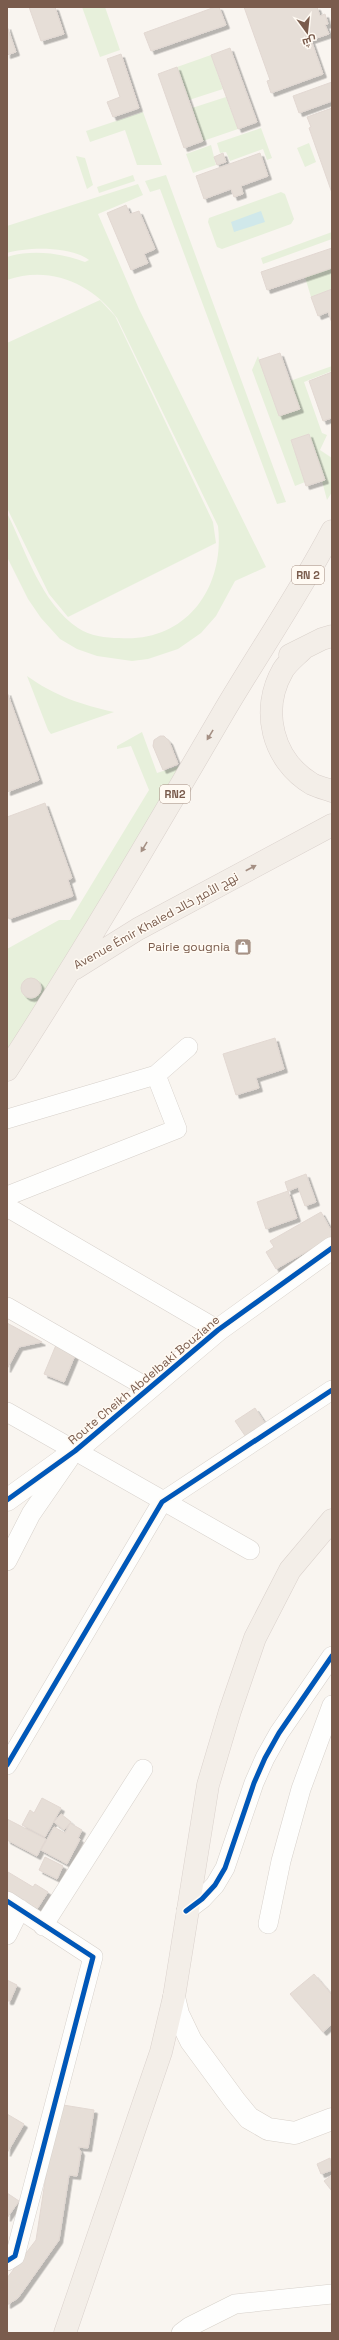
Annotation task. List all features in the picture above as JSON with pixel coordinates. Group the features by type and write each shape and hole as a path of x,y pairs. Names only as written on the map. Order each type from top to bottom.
{"main road":[{"name":"RN 2","path":"282,618 332,531"},
{"name":"RN2","path":"270,720 267,666 282,618"},
{"name":"Avenue Émir Khaled نهج الأمير خالد","path":"71,971 225,710 282,618"},
{"path":"332,636 322,639 302,650 284,669 273,693 270,720 277,746 291,768 312,784 332,791"},
{"name":"RN2","path":"225,710 267,666 302,650"},
{"name":"Avenue Émir Khaled نهج الأمير خالد","path":"71,971 138,929 331,825"},
{"name":"RN2","path":"7,1070 71,971"},
{"path":"65,2333 162,2052 174,1997 186,1911 208,1785 230,1711 254,1638 290,1570 332,1520"}],"street":[{"path":"7,1119 156,1075 188,1047"},
{"path":"7,1196 177,1129 156,1075"},
{"path":"7,1207 218,1330"},
{"name":"Route Cheikh Abdelbaki Bouziane","path":"7,1500 75,1451 218,1330 332,1248"},
{"path":"7,1307 148,1388"},
{"path":"7,1765 162,1502 332,1390"},
{"path":"7,1412 162,1502 250,1550"},
{"path":"7,1561 31,1514 75,1451"},
{"path":"186,1911 202,1899 215,1885 225,1868 254,1783 265,1758 279,1733 332,1656"},
{"path":"268,1924 282,1861 301,1789 332,1705"},
{"path":"43,1926 143,1768"},
{"path":"7,1935 14,1905 43,1926 92,1957 15,2256 7,2262"},
{"path":"174,1997 178,2014 191,2041 235,2101 250,2118 268,2129 295,2134 332,2119"},
{"path":"181,2333 189,2326 235,2304 332,2294"}],"green space":[{"path":"82,7 105,7 120,50 100,57"},
{"path":"211,55 223,89 189,100 177,67"},
{"path":"226,97 238,129 203,141 192,108"},
{"path":"143,112 162,165 137,165 125,130 90,142 86,131"},
{"path":"261,128 272,158 267,160 263,149 230,161 226,152 220,153 217,143"},
{"path":"309,143 316,162 305,167 297,148"},
{"path":"211,145 216,165 193,173 186,154"},
{"path":"76,156 85,158 93,185 87,189"},
{"path":"133,175 135,181 99,193 97,187"},
{"path":"166,175 286,502 277,504 160,189 150,192 145,181"},
{"path":"138,184 143,195 98,214 139,309 266,567 235,581 216,616 201,633 178,649 148,659 132,661 97,656 77,649 60,639 41,618 28,599 7,557 7,513 44,591 54,605 65,617 83,631 98,636 114,638 143,637 164,631 182,621 196,607 207,590 215,570 219,549 218,526 117,318 107,306 95,295 82,287 68,280 54,276 23,276 7,280 7,257 26,253 46,253 66,256 85,262 89,260 81,255 71,252 49,249 7,253 7,226"},
{"path":"281,192 285,194 294,219 291,224 222,249 217,247 208,222 209,218"},
{"path":"332,232 332,239 263,264 261,258"},
{"path":"332,268 332,289 311,297 305,277"},
{"path":"100,300 115,316 213,522 216,543 68,617 49,594 7,508 7,343"},
{"path":"258,356 279,416 299,409 290,381 332,366 332,371 304,382 322,433 327,435 320,450 332,458 332,492 327,500 322,481 325,480 309,434 291,440 305,482 295,486 252,370"},
{"path":"27,676 37,683 69,699 114,712 51,734 48,730"},
{"path":"142,732 157,773 181,765 12,1051 7,1056 7,949 59,920 70,920 149,790 131,746 117,749 117,746"}],"water":[{"path":"261,211 265,222 234,232 231,222"}],"building":[{"path":"29,7 55,7 64,34 41,41"},
{"path":"215,7 219,7 226,25 151,51 144,33"},
{"path":"244,7 317,7 320,16 325,14 328,24 325,25 329,34 311,40 323,74 271,93 267,81 270,80"},
{"path":"7,26 16,52 7,55"},
{"path":"230,48 257,122 238,129 211,55"},
{"path":"121,54 139,108 113,117 107,102 120,97 107,59"},
{"path":"177,67 203,141 184,148 158,74"},
{"path":"332,82 332,101 299,113 293,96"},
{"path":"332,108 332,193 309,128 311,127 307,117"},
{"path":"223,153 226,162 217,165 214,157"},
{"path":"260,153 268,176 241,186 243,194 234,197 231,189 204,199 196,176"},
{"path":"126,205 130,214 139,211 155,249 144,254 148,263 131,270 107,213"},
{"path":"332,248 332,268 267,290 261,272"},
{"path":"332,289 332,323 328,312 318,316 311,297"},
{"path":"280,353 300,409 279,416 259,360"},
{"path":"332,372 332,418 323,421 309,381"},
{"path":"309,434 325,480 306,486 291,440"},
{"path":"7,692 39,780 7,792"},
{"path":"160,736 164,736 169,741 178,764 163,770 153,746 154,740"},
{"path":"45,803 72,878 68,880 73,896 9,919 7,913 7,817"},
{"path":"31,978 38,981 41,988 38,995 31,998 24,995 21,988 24,981"},
{"path":"275,1038 284,1069 256,1078 259,1088 236,1095 223,1054"},
{"path":"306,1174 316,1202 305,1206 298,1187 288,1191 285,1182"},
{"path":"288,1191 297,1218 266,1229 257,1202"},
{"path":"321,1212 332,1232 332,1237 276,1269 266,1252 274,1247 270,1241"},
{"path":"7,1323 42,1342 19,1347 7,1369"},
{"path":"56,1345 76,1353 64,1382 44,1374"},
{"path":"255,1408 268,1428 248,1440 235,1421"},
{"path":"42,1798 61,1808 45,1837 22,1825 30,1810 34,1813"},
{"path":"61,1814 71,1822 64,1830 54,1822"},
{"path":"7,1819 46,1839 37,1856 7,1840"},
{"path":"70,1823 82,1830 78,1838 80,1839 67,1864 41,1850 54,1827 65,1833"},
{"path":"45,1857 63,1866 57,1879 39,1870"},
{"path":"8,1872 33,1887 35,1884 48,1892 37,1909 7,1892"},
{"path":"314,1974 332,1995 332,2024 323,2032 290,1994"},
{"path":"7,1980 17,1985 10,2001 7,2001"},
{"path":"57,2104 94,2110 88,2148 78,2147 81,2152 77,2176 69,2175 59,2240 18,2298 7,2305 7,2278 36,2240"},
{"path":"7,2114 24,2124 7,2153"},
{"path":"330,2158 332,2170 321,2174 317,2164"},
{"path":"332,2175 332,2191 324,2181"},
{"path":"7,2193 19,2201 7,2218"}],"cycle path":[{"path":"7,1500 75,1451 218,1330 332,1248"},
{"path":"7,1765 162,1502 332,1390"},
{"path":"186,1911 202,1899 215,1885 225,1868 254,1783 265,1758 279,1733 332,1656"},
{"path":"7,1901 93,1957 15,2256 7,2261"}],"place":[{"name":"Pairie gougnia","path":"243,947"}]}
